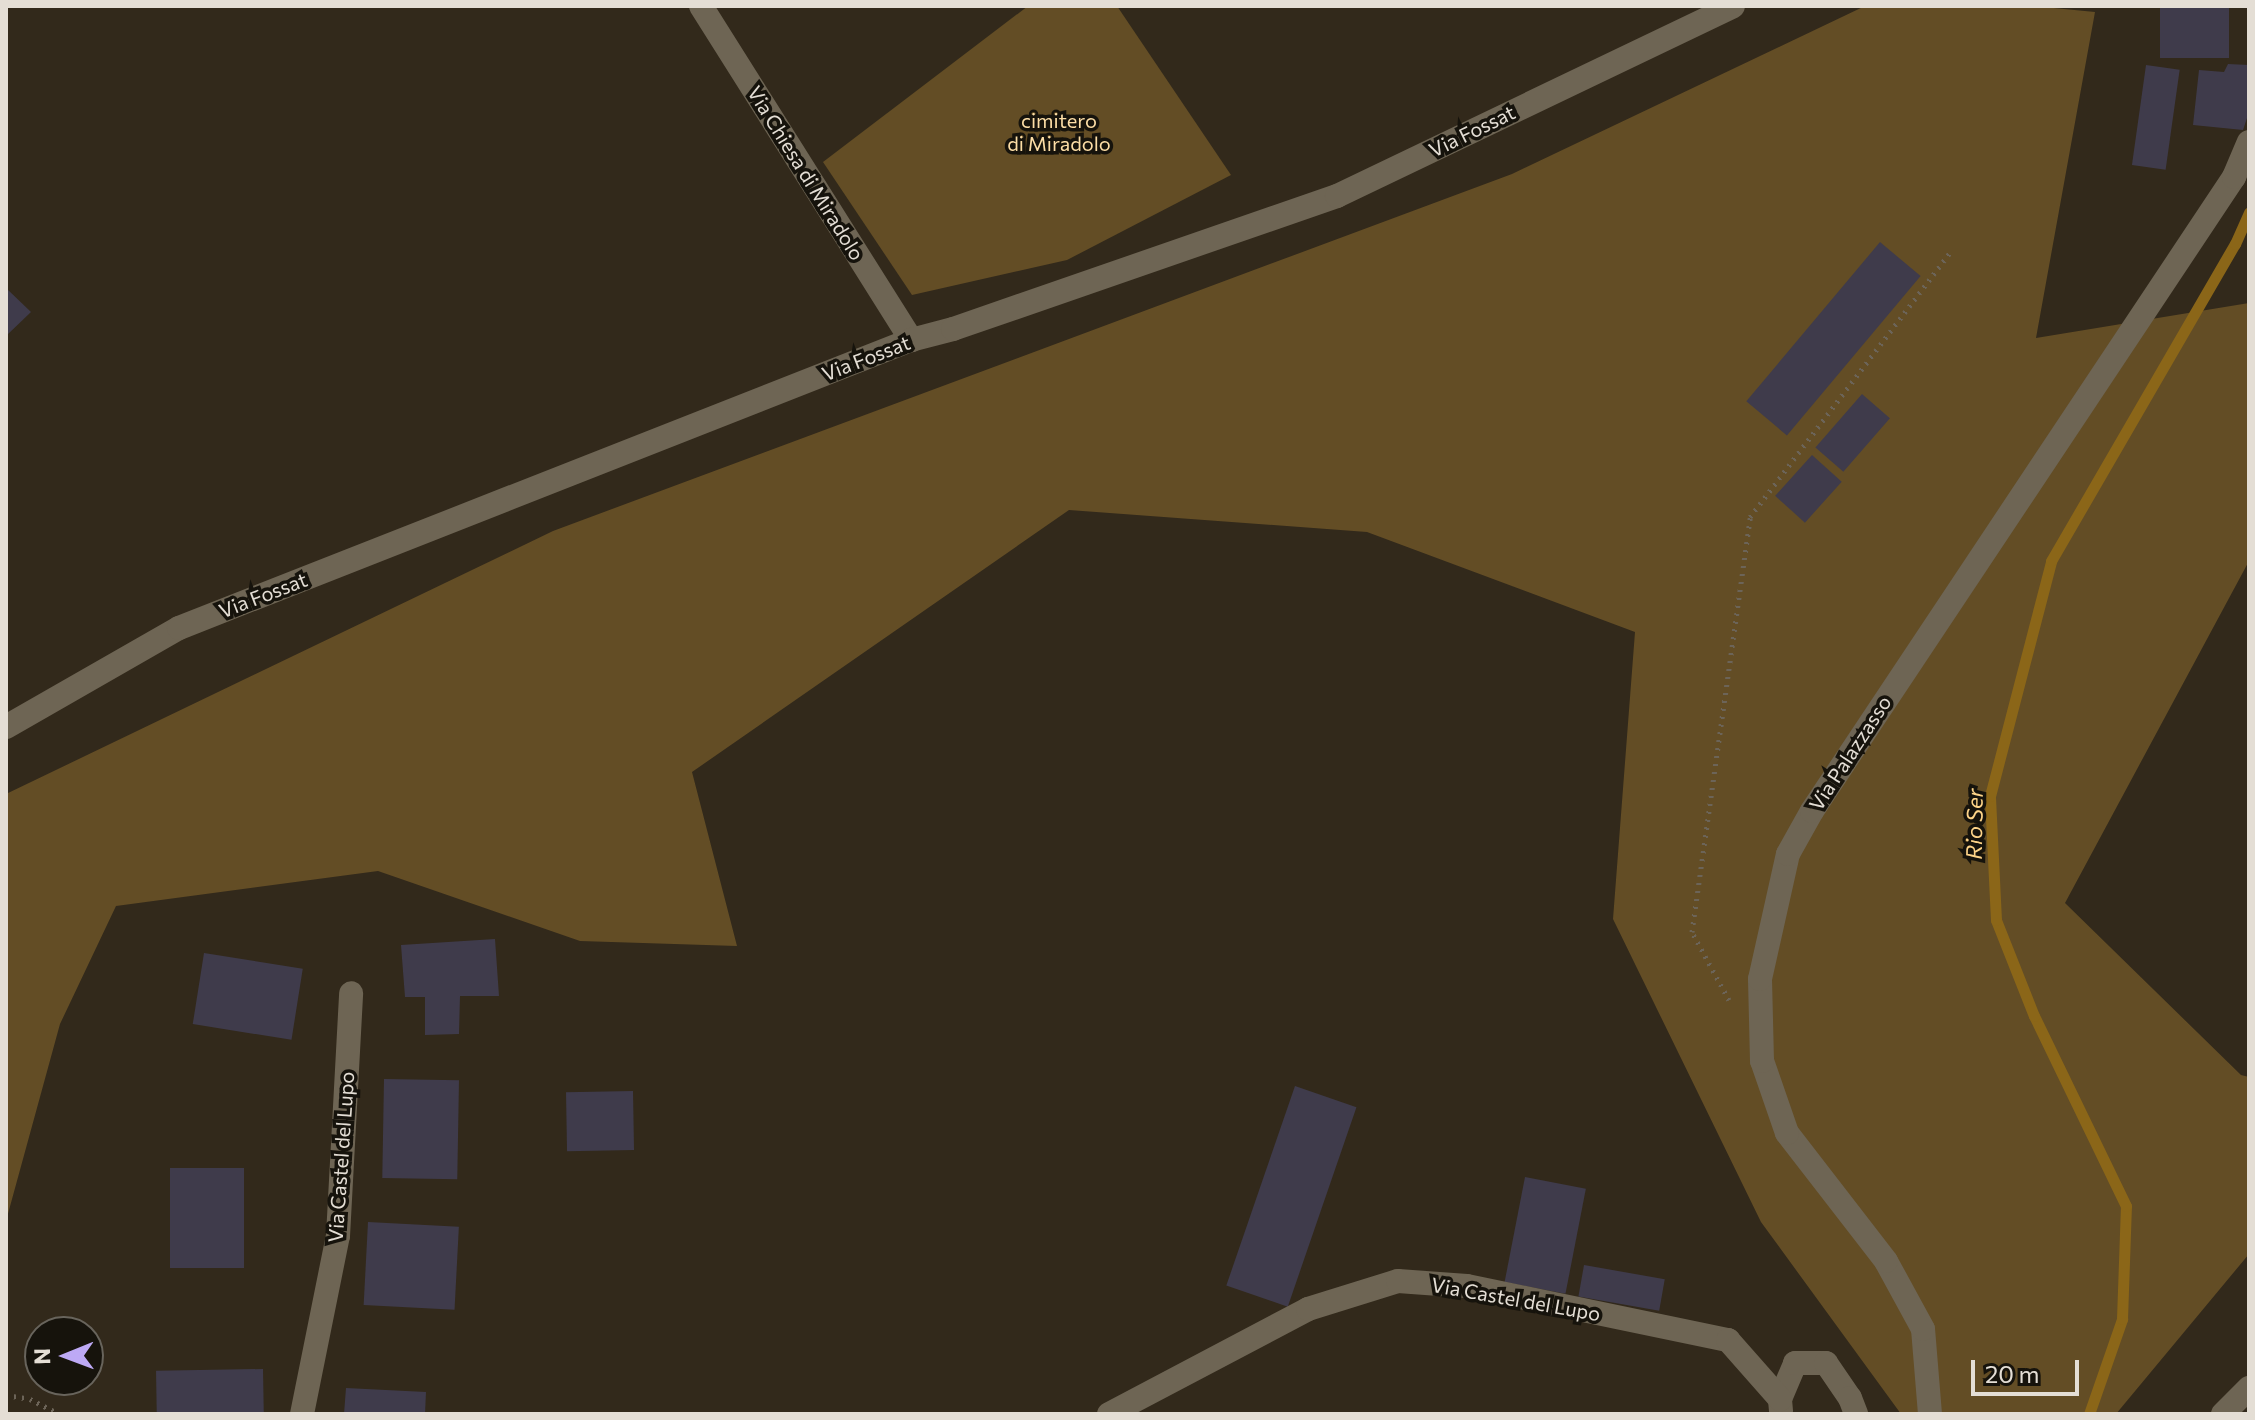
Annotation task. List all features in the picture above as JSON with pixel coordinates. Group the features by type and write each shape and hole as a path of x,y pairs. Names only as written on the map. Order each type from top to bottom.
{"street":[{"name":"Via Chiesa di Miradolo","path":"701,6 911,340"},
{"name":"Via Fossat","path":"6,727 179,628 911,340 968,324 1337,196 1733,6"},
{"name":"Via Palazzasso","path":"1930,1414 1923,1329 1886,1261 1787,1133 1762,1061 1760,979 1788,854 1812,811 2234,177 2249,142"},
{"name":"Via Castel del Lupo","path":"302,1414 338,1236 351,993"},
{"name":"Via Castel del Lupo","path":"1109,1414 1308,1309 1398,1281 1467,1286 1728,1340 1781,1407"},
{"name":"Via Castel del Lupo","path":"1781,1407 1795,1363 1826,1363 1850,1398 1856,1414"},
{"path":"2223,1414 2249,1388"}],"path":[{"path":"1734,1009 1692,932 1750,517 1952,250"},
{"path":"6,1395 30,1399 59,1414"}],"green space":[{"name":"cimitero di Miradolo","path":"1028,6 1117,6 1231,175 1067,260 912,295 823,162"},
{"path":"1865,6 2033,6 2095,12 2036,338 2249,303 2249,561 2065,903 2241,1075 2249,1077 2249,1254 2116,1414 1901,1414 1761,1222 1613,919 1635,632 1367,532 1069,510 692,772 737,946 580,941 378,871 116,906 60,1024 6,1221 6,794 553,531 1512,174"}],"building":[{"path":"2160,6 2229,6 2229,58 2160,58"},
{"path":"2228,64 2249,65 2249,112 2243,130 2193,125 2199,70 2224,72"},
{"path":"2146,65 2180,70 2166,170 2132,165"},
{"path":"1880,242 1921,276 1787,435 1746,401"},
{"path":"6,288 31,312 6,336"},
{"path":"1862,394 1890,418 1843,472 1815,448"},
{"path":"1812,455 1842,482 1805,523 1775,496"},
{"path":"495,939 499,996 460,996 459,1034 425,1035 425,997 405,997 401,945"},
{"path":"204,953 303,969 292,1040 193,1024"},
{"path":"384,1079 459,1080 457,1179 382,1178"},
{"path":"1295,1086 1356,1107 1288,1307 1226,1286"},
{"path":"633,1091 634,1150 567,1151 566,1092"},
{"path":"170,1168 244,1168 244,1268 170,1268"},
{"path":"1525,1177 1586,1189 1565,1294 1505,1282"},
{"path":"368,1222 459,1227 455,1310 364,1305"},
{"path":"1584,1265 1665,1279 1659,1311 1578,1297"},
{"path":"263,1369 264,1414 157,1414 156,1371"},
{"path":"346,1388 426,1392 425,1414 344,1414"}],"waterway":[{"name":"Rio Ser","path":"2089,1414 2122,1319 2126,1206 2034,1016 1996,920 1990,796 2051,561 2235,244 2249,212"}]}
